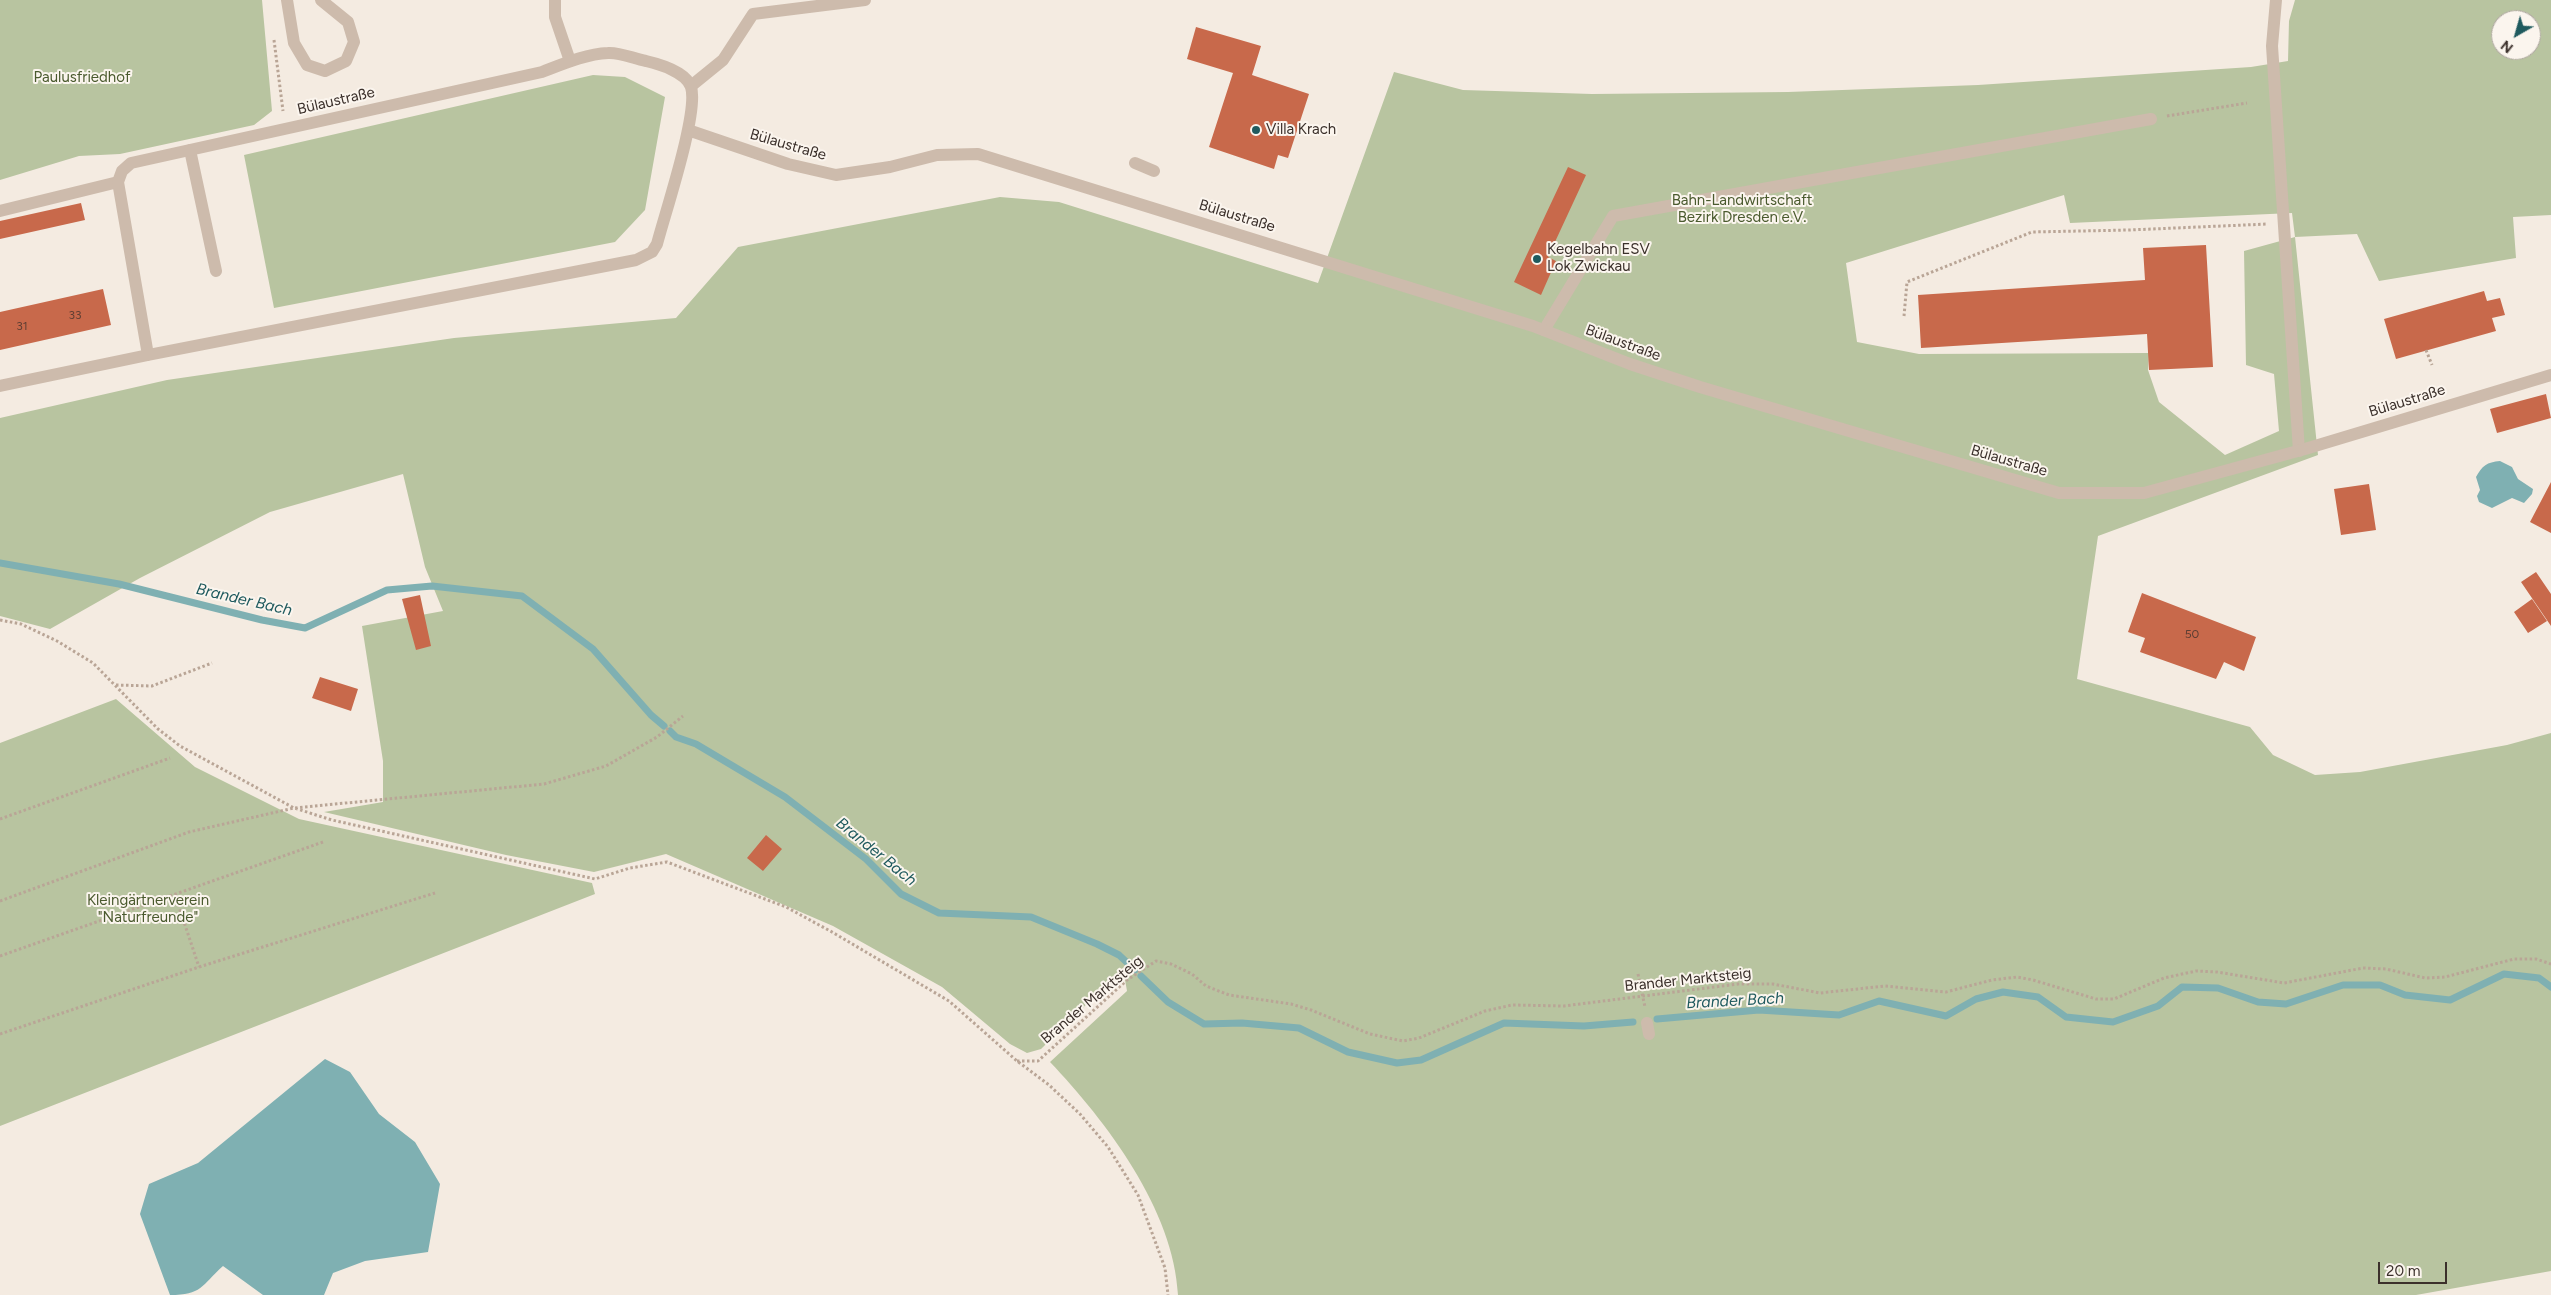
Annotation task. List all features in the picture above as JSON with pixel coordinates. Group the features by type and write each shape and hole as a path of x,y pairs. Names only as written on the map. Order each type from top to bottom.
{"street":[{"path":"287,0 294,43 307,65 325,71 346,61 354,42 348,22 321,0"},
{"path":"555,0 555,17 570,61"},
{"path":"0,386 148,355 636,260 652,252 657,244 688,130 692,104 691,86 723,60 752,14 865,0"},
{"path":"2276,0 2272,46 2299,450"},
{"name":"Bülaustraße","path":"118,182 122,171 131,163 542,72 570,61 609,52 657,64 681,76 691,86"},
{"path":"1544,330 1613,216 2151,119"},
{"name":"Bülaustraße","path":"688,130 788,164 836,174 890,167 937,155 978,154 1544,330 1630,364 1700,387 2059,492 2144,493 2299,450 2551,375"},
{"path":"190,150 216,271"},
{"path":"1135,163 1154,171"},
{"path":"0,211 118,182 148,355"}],"path":[{"path":"273,34 285,129"},
{"path":"2151,119 2247,103"},
{"path":"1904,316 1908,282 2032,232 2283,223"},
{"path":"2426,350 2432,365"},
{"path":"0,620 20,624 57,641 92,663 116,684 158,729 180,746 294,808 332,820 595,878 630,868 667,862 786,908 832,932 949,1001 1017,1061 1049,1085 1080,1114 1108,1147 1138,1195 1165,1268 1168,1295"},
{"path":"116,684 152,686 212,663"},
{"path":"0,902 189,832 294,808 544,784 606,766 657,736 683,716"},
{"path":"0,819 170,758"},
{"path":"0,956 175,896 323,842"},
{"path":"0,1034 199,967 435,893"},
{"path":"175,896 199,967"},
{"name":"Brander Marktsteig","path":"1017,1061 1038,1061 1127,980 1156,961 1171,964 1192,974 1206,986 1229,995 1292,1004 1312,1010 1370,1034 1403,1041 1419,1038 1485,1011 1512,1005 1564,1006 1642,994 1738,984 1773,984 1820,993 1885,986 1946,992 1992,980 2017,977 2096,999 2114,999 2164,978 2196,971 2217,972 2284,983 2363,968 2386,969 2425,978 2445,977 2514,959 2536,959 2551,964"},
{"path":"1638,974 1645,1009"}],"green space":[{"name":"Paulusfriedhof","path":"0,0 262,0 272,111 254,125 120,154 79,156 0,180"},
{"name":"Bahn-Landwirtschaft Bezirk Dresden e.V.","path":"2295,0 2551,0 2551,215 2513,217 2516,258 2379,281 2357,234 2295,237 2318,455 2098,536 2077,679 2250,727 2273,755 2315,775 2360,772 2507,745 2551,733 2551,1271 2416,1295 1178,1295 1174,1263 1151,1199 1114,1139 1093,1111 1050,1062 1127,991 1124,974 1102,989 1041,1049 1027,1053 1010,1044 942,987 833,926 666,854 594,872 506,855 324,812 383,802 383,761 362,626 443,611 425,567 403,474 270,512 140,578 50,629 0,616 0,418 167,380 454,338 676,318 738,247 1000,197 1059,202 1318,283 1394,72 1463,90 1592,94 1788,92 1978,85 2251,67 2288,61 2289,21","holes":["2064,195 2070,223 2292,213 2295,237 2244,251 2246,365 2274,374 2279,431 2225,455 2159,402 2148,370 2149,353 1919,354 1857,342 1846,263"]},
{"path":"593,75 625,77 665,97 645,210 615,242 274,308 244,155"},
{"name":"Kleingärtnerverein \"Naturfreunde\"","path":"116,699 195,767 299,819 592,883 595,894 0,1126 0,743"}],"water":[{"path":"2500,461 2512,467 2518,479 2533,489 2532,494 2524,503 2512,498 2492,508 2479,502 2477,496 2480,490 2476,477 2485,465"},
{"path":"325,1059 350,1072 379,1114 415,1142 440,1184 428,1252 365,1261 333,1273 324,1295 263,1295 223,1266 195,1291 181,1295 170,1295 140,1214 149,1184 198,1163"}],"building":[{"name":"Villa Krach","path":"1196,27 1261,46 1252,75 1309,94 1288,158 1278,155 1274,169 1209,147 1233,73 1187,59"},
{"path":"1568,167 1586,175 1548,257 1556,261 1541,295 1514,282"},
{"path":"81,203 85,220 0,239 0,221"},
{"path":"2206,245 2213,367 2149,370 2147,334 1921,348 1918,295 2145,280 2143,248"},
{"path":"103,289 111,325 0,350 0,312"},
{"path":"2484,291 2487,301 2500,298 2505,315 2492,318 2496,331 2396,359 2384,319"},
{"path":"2546,394 2551,418 2497,433 2490,409"},
{"path":"2551,482 2551,533 2530,522"},
{"path":"2369,484 2376,530 2341,535 2334,489"},
{"path":"2536,572 2551,594 2551,626 2521,582"},
{"path":"2142,593 2256,637 2244,671 2224,662 2216,679 2140,652 2145,638 2128,632"},
{"path":"420,595 431,646 416,650 402,599"},
{"path":"2532,599 2547,621 2528,633 2514,612"},
{"path":"320,677 358,689 351,711 312,698"},
{"path":"766,835 782,849 763,871 747,858"}],"waterway":[{"name":"Brander Bach","path":"0,563 119,584 262,620 305,628 387,590 432,586 522,596 593,649 651,715 664,726"},
{"name":"Brander Bach","path":"670,731 676,737 696,744 785,797 866,859 901,894 939,913 1031,917 1119,955 1135,970"},
{"name":"Brander Bach","path":"1657,1019 1759,1010 1839,1015 1879,1001 1946,1016 1976,999 2003,992 2038,997 2066,1017 2113,1022 2158,1006 2182,987 2218,988 2258,1002 2286,1004 2343,985 2380,985 2405,995 2450,1000 2504,974 2539,978 2551,987"},
{"name":"Brander Bach","path":"1141,976 1168,1002 1204,1024 1242,1023 1299,1028 1348,1052 1397,1063 1421,1060 1504,1023 1584,1026 1633,1022"}],"place":[{"name":"Villa Krach","path":"1256,130"},
{"name":"Kegelbahn ESV Lok Zwickau","path":"1537,259"}]}
